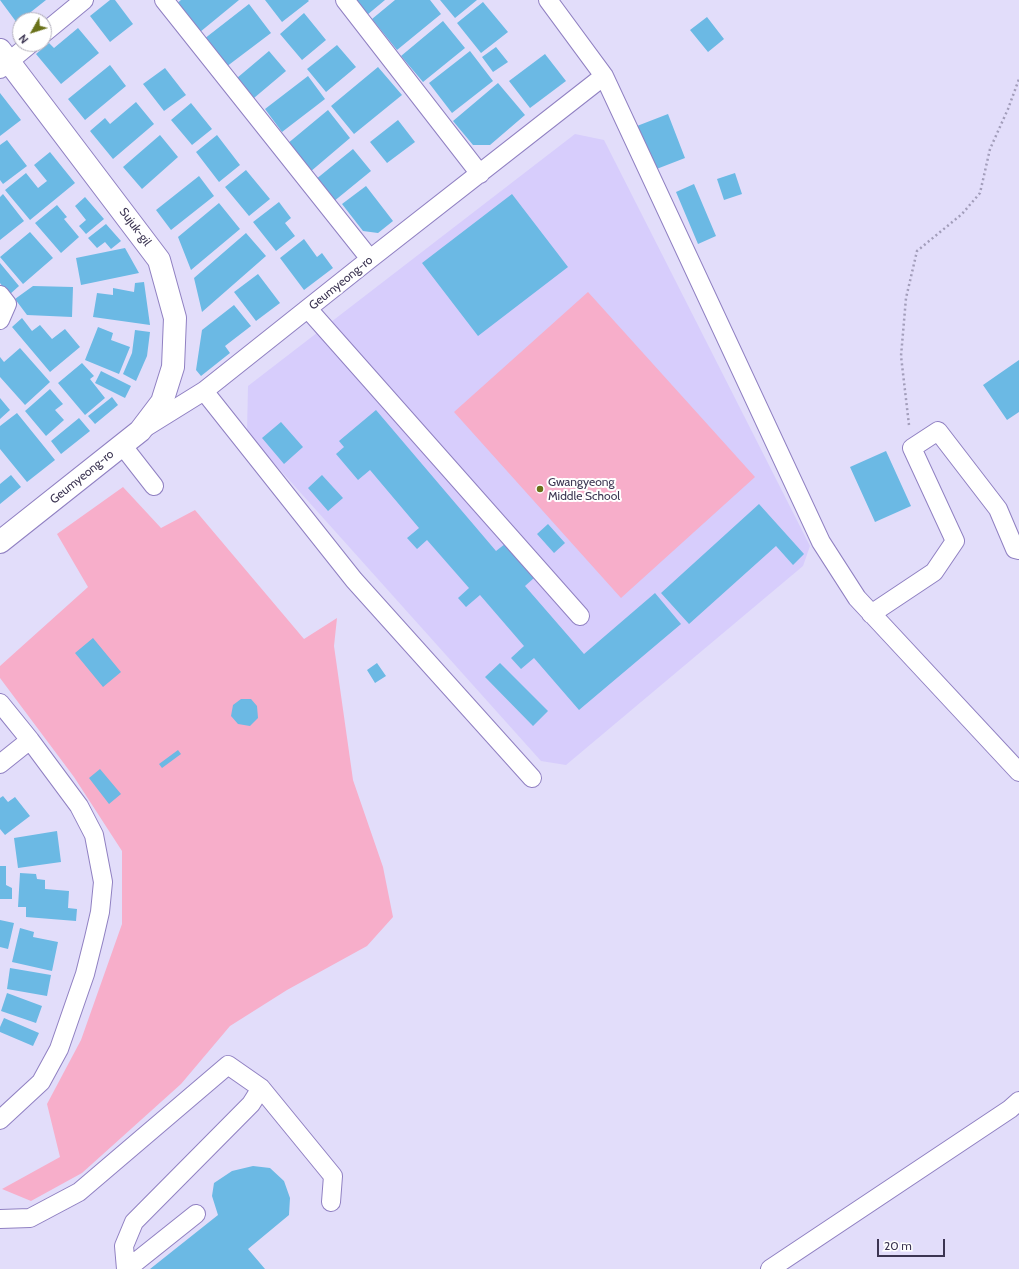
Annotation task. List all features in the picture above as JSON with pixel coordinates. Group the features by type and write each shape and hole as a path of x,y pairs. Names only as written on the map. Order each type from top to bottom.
{"street":[{"path":"52,26 84,0"},
{"path":"164,0 370,259"},
{"path":"345,0 480,174"},
{"path":"548,0 604,76 821,542 856,598 1019,772"},
{"path":"3,60 16,52"},
{"name":"Sujuk-gil","path":"3,60 159,260 175,318 173,367 162,402 140,431"},
{"name":"Geumyeong-ro","path":"2,537 140,431 204,391 604,76"},
{"path":"0,295 7,304 0,320"},
{"path":"308,309 580,616"},
{"path":"204,391 354,580 532,778"},
{"path":"871,614 934,572 954,540 912,448 938,431 998,509 1015,549 1019,550"},
{"path":"122,446 154,486"},
{"path":"0,703 30,740 79,806 94,835 103,882 100,912 90,952 59,1049 41,1082 0,1120"},
{"path":"0,764 30,740"},
{"path":"0,1219 30,1218 79,1192 228,1066 261,1088 333,1176 331,1202"},
{"path":"126,1269 124,1246 134,1222 252,1104 261,1088"},
{"path":"770,1269 1010,1110 1019,1101"},
{"path":"126,1269 196,1214"}],"path":[{"path":"912,448 901,356 906,298 917,251 962,214 980,192 990,149 1008,109 1019,79"}],"shaded area":[{"name":"Gwangyeong Middle School","path":"575,134 604,140 810,546 803,566 566,765 541,761 247,433 248,386"},
{"path":"588,292 755,477 621,598 454,412"},
{"path":"123,487 161,528 195,510 304,639 337,618 334,646 353,780 383,867 393,917 367,946 287,990 230,1026 181,1084 82,1173 31,1201 2,1189 60,1157 47,1104 81,1040 122,924 122,851 74,777 0,678 0,666 88,587 57,534"}],"building":[{"path":"0,0 46,0 31,12 12,12 12,16"},
{"path":"110,0 115,0 133,24 110,42 90,16"},
{"path":"181,0 239,0 200,32 176,4"},
{"path":"265,0 308,0 309,1 282,22"},
{"path":"354,0 385,0 367,15"},
{"path":"395,0 430,0 441,14 397,50 372,19"},
{"path":"440,0 477,0 455,18"},
{"path":"483,2 508,32 481,53 457,23"},
{"path":"249,4 271,33 226,67 204,39"},
{"path":"304,13 326,40 302,60 280,34"},
{"path":"707,17 724,39 708,52 690,30"},
{"path":"443,21 465,48 423,82 401,56"},
{"path":"78,28 99,53 61,84 36,54 38,52 52,52 52,46 54,48"},
{"path":"337,45 356,67 326,92 307,69"},
{"path":"496,47 508,62 493,72 482,57"},
{"path":"269,51 286,71 254,98 237,78"},
{"path":"470,51 493,81 452,113 429,83"},
{"path":"545,54 566,81 530,108 509,81"},
{"path":"110,65 126,86 85,120 68,99"},
{"path":"378,67 402,95 354,134 331,106"},
{"path":"165,68 186,95 164,111 143,84"},
{"path":"308,76 325,99 282,132 265,109"},
{"path":"498,83 525,115 490,145 473,145 453,121"},
{"path":"0,93 21,120 0,136"},
{"path":"136,102 154,124 113,159 90,131 105,118 110,124"},
{"path":"191,103 212,129 192,145 171,120"},
{"path":"328,110 350,138 310,172 287,144"},
{"path":"668,114 685,158 654,170 637,126"},
{"path":"398,120 415,142 387,163 370,142"},
{"path":"160,135 178,157 142,189 123,167"},
{"path":"217,135 240,165 219,182 196,152"},
{"path":"7,140 27,166 3,184 0,180 0,145"},
{"path":"353,149 371,171 333,202 315,180"},
{"path":"50,152 75,183 30,220 5,190 26,173 38,188 47,181 34,165"},
{"path":"246,170 270,199 249,216 225,187"},
{"path":"735,173 742,194 724,200 717,179"},
{"path":"199,176 214,196 171,230 156,210"},
{"path":"694,184 716,236 698,244 676,192"},
{"path":"366,186 393,221 378,233 363,231 342,204"},
{"path":"3,194 24,221 0,240 0,197"},
{"path":"512,194 568,267 478,336 422,263"},
{"path":"85,197 104,219 86,234 79,226 86,220 75,206"},
{"path":"279,202 291,218 285,223 295,236 276,251 253,222"},
{"path":"219,203 240,229 191,270 178,237"},
{"path":"57,205 67,217 64,219 79,237 61,253 35,223"},
{"path":"106,224 121,241 111,249 105,242 97,248 88,238"},
{"path":"30,232 53,258 23,284 0,257"},
{"path":"246,233 266,256 202,312 194,278"},
{"path":"304,239 317,257 322,253 333,268 304,290 280,258"},
{"path":"125,248 139,273 81,285 76,258"},
{"path":"0,263 19,286 9,295 0,283"},
{"path":"258,274 280,303 256,321 234,292"},
{"path":"144,282 150,325 93,317 97,293 113,295 113,288 134,292 135,283"},
{"path":"33,286 73,287 72,317 27,315 15,299"},
{"path":"234,305 251,326 225,346 230,353 201,376 196,370 202,330"},
{"path":"22,318 32,331 40,325 52,339 65,329 80,347 50,372 12,327"},
{"path":"98,327 113,333 111,340 130,347 119,374 85,360"},
{"path":"135,330 150,332 147,356 136,381 123,374 132,353"},
{"path":"20,348 50,382 25,405 0,377 0,357 4,362"},
{"path":"1019,360 1019,412 1007,420 983,385"},
{"path":"82,363 94,376 90,379 105,398 85,415 58,383"},
{"path":"101,371 131,386 125,398 95,383"},
{"path":"50,389 63,404 55,410 64,420 46,436 25,411"},
{"path":"112,397 118,405 95,424 88,416"},
{"path":"0,398 10,410 0,419"},
{"path":"376,410 496,551 505,544 534,578 525,586 584,654 655,593 681,624 579,710 534,658 521,669 511,658 524,646 480,595 466,607 458,598 469,588 427,540 417,549 407,538 419,528 370,470 358,480 336,454 344,447 339,441"},
{"path":"17,413 55,460 27,482 0,449 0,426"},
{"path":"79,418 90,431 61,454 51,441"},
{"path":"281,422 303,447 284,464 262,438"},
{"path":"886,451 911,506 875,522 850,467"},
{"path":"11,475 21,487 0,504 0,484"},
{"path":"322,475 343,498 328,511 308,488"},
{"path":"759,504 804,554 793,565 776,546 689,624 661,593"},
{"path":"548,524 565,543 554,553 537,534"},
{"path":"93,638 121,672 103,687 75,653"},
{"path":"377,663 386,676 375,683 367,670"},
{"path":"500,663 548,711 533,726 485,677"},
{"path":"241,699 251,699 257,706 258,718 250,726 238,724 231,716 233,705"},
{"path":"178,750 181,754 162,768 159,764"},
{"path":"100,769 121,794 109,804 89,778"},
{"path":"3,796 8,802 15,797 30,816 5,835 0,829 0,798"},
{"path":"57,831 61,862 18,868 14,838"},
{"path":"0,866 6,866 6,885 12,888 12,899 0,899"},
{"path":"20,873 36,874 37,879 45,880 45,889 69,891 68,908 77,909 76,921 26,917 26,907 18,907"},
{"path":"0,920 14,923 8,949 0,947"},
{"path":"20,928 34,932 33,937 58,942 52,971 12,962"},
{"path":"10,968 51,975 47,996 7,989"},
{"path":"7,993 42,1006 36,1023 1,1011"},
{"path":"4,1018 39,1033 33,1046 0,1032 0,1027"},
{"path":"253,1166 270,1168 284,1181 290,1198 289,1215 248,1249 265,1269 150,1269 218,1215 212,1196 214,1183 232,1171"}],"place":[{"name":"Gwangyeong Middle School","path":"540,489"}]}
